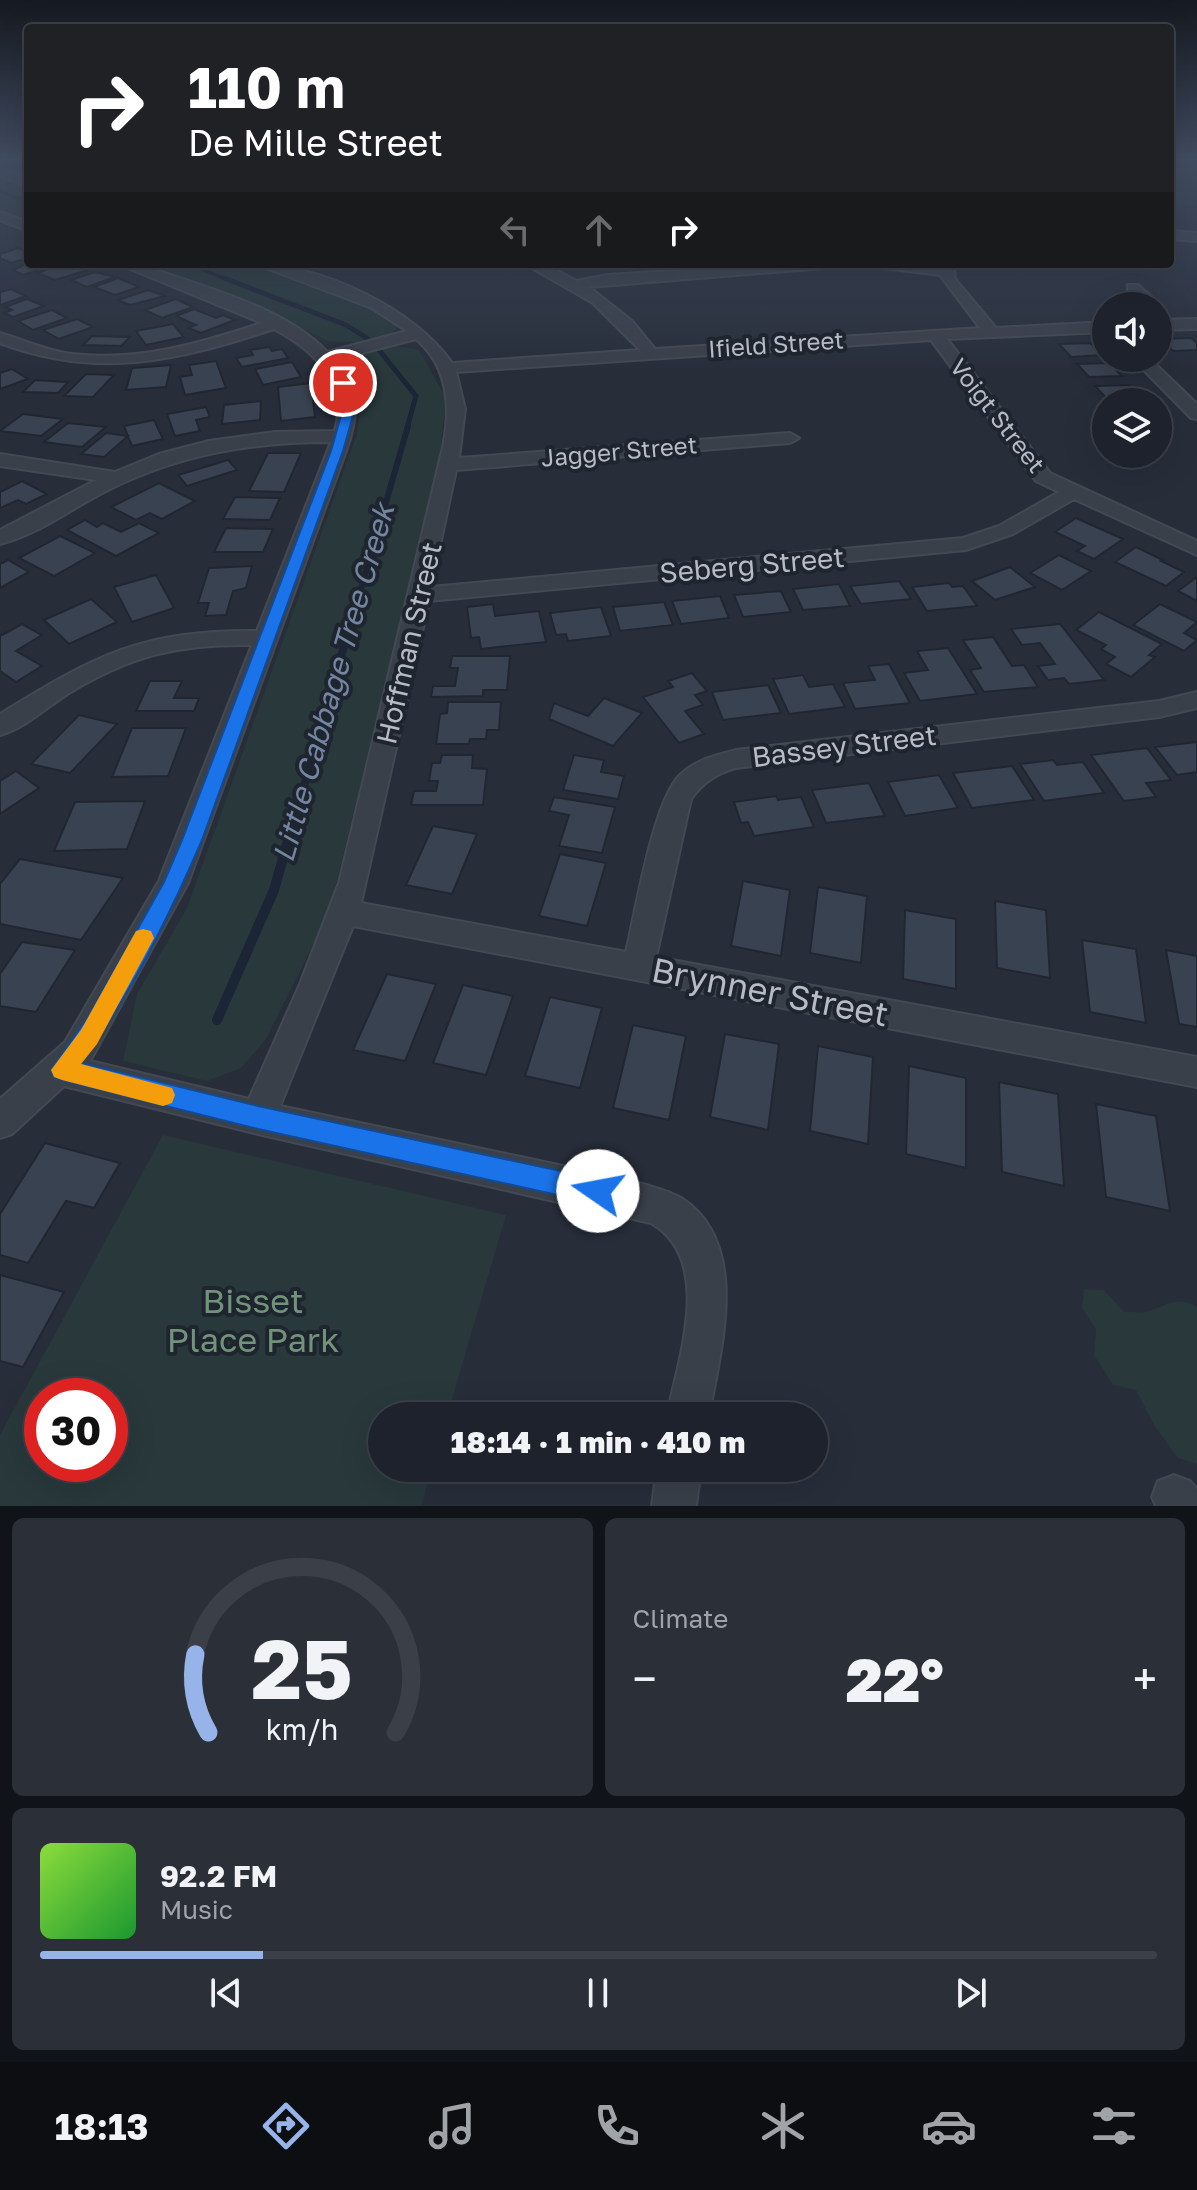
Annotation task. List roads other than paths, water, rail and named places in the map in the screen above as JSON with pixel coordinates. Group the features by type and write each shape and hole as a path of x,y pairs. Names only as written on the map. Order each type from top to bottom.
{"street":[{"path":"1174,235 1197,237"},
{"path":"0,1122 62,1070 89,1037 173,883 342,436 347,397 328,357 305,338 277,323 135,268"},
{"name":"Hoffman Street","path":"258,1118 344,912 358,868 448,465 457,402 446,368 419,333 373,304 273,268"},
{"path":"541,268 577,285 621,316 651,354"},
{"path":"577,285 607,279 788,268"},
{"path":"946,268 951,285 991,332"},
{"path":"1133,288 1137,292"},
{"path":"1172,322 1175,325 1197,324"},
{"path":"0,338 51,358 115,362 182,353 277,323"},
{"name":"Ifield Street","path":"446,368 935,334 1092,328"},
{"path":"328,357 419,333"},
{"name":"Voigt Street","path":"935,334 1037,471 1071,493 1197,549"},
{"path":"1154,372 1197,414"},
{"path":"0,538 118,478 167,458 250,439 342,436"},
{"name":"Jagger Street","path":"448,465 790,438"},
{"path":"0,460 118,478"},
{"name":"Seberg Street","path":"420,595 966,544 1006,530 1071,493"},
{"path":"0,726 100,665 134,651 193,639 267,638"},
{"name":"Bassey Street","path":"638,967 677,799 690,781 712,767 767,755 1159,709 1197,700"},
{"name":"Brynner Street","path":"344,912 1197,1072"},
{"path":"62,1070 258,1118 629,1198 667,1210 691,1234 704,1269 704,1318 690,1402"},
{"path":"674,1506 677,1482"}],"waterway":[{"name":"Little Cabbage Tree Creek","path":"198,268 229,280"},
{"name":"Little Cabbage Tree Creek","path":"224,278 346,325 368,339"},
{"name":"Little Cabbage Tree Creek","path":"379,350 416,396 407,428"},
{"name":"Little Cabbage Tree Creek","path":"354,613 408,426"},
{"name":"Little Cabbage Tree Creek","path":"287,846 354,611"},
{"name":"Little Cabbage Tree Creek","path":"217,1020 274,890 287,844"}],"park label":[{"name":"Bisset Place Park","path":"253,1320"}]}
